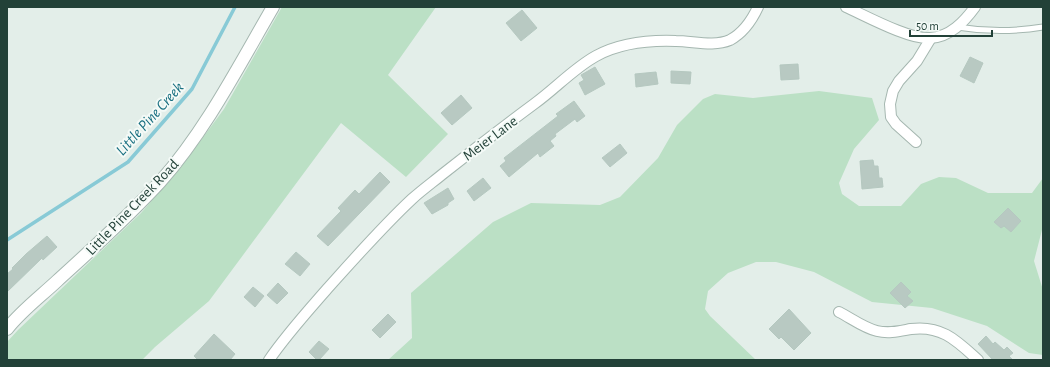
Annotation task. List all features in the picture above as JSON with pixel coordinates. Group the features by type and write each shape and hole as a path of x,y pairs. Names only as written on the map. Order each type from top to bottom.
{"street":[{"name":"Little Pine Creek Road","path":"7,328 135,208 170,170 196,136 218,102 273,7"},
{"name":"Meier Lane","path":"269,360 274,352 343,272 412,198 542,99 589,60 608,50 635,43 676,41 712,43 729,40 742,31 749,23 758,7"},
{"path":"846,7 913,36 924,38 931,38 948,33 966,19 974,7"},
{"path":"916,142 896,124 891,117 890,104 893,91 899,81 917,61 931,38"},
{"path":"839,312 866,327 877,331 897,332 924,328 939,332 958,341 978,360"}],"lane":[{"path":"957,27 998,31 1018,31 1043,27"}],"green space":[{"path":"282,7 436,7 388,75 448,134 406,177 341,123 209,301 142,360 7,360 7,342 141,213 181,167 224,109"},
{"path":"819,91 872,98 879,120 854,149 839,183 842,194 859,206 901,206 921,184 939,177 956,178 988,193 1032,193 1043,178 1043,226 1034,261 1043,290 1043,355 1029,353 987,326 932,308 872,302 814,272 776,262 756,262 728,273 708,291 705,309 710,316 756,360 388,360 412,338 411,293 493,222 531,203 600,205 620,197 658,158 677,125 703,99 715,94 753,98"}],"building":[{"path":"522,10 537,28 521,41 506,23"},
{"path":"970,57 983,63 974,83 960,76"},
{"path":"798,64 799,79 781,80 780,65"},
{"path":"595,67 605,84 585,95 579,83 584,80 581,75"},
{"path":"671,71 691,72 690,84 671,83"},
{"path":"656,72 658,84 636,87 635,74"},
{"path":"461,95 472,108 452,125 441,113"},
{"path":"574,101 585,116 577,122 575,119 555,134 556,136 550,141 554,146 540,157 538,153 509,177 500,166 506,161 504,158 558,116 556,114"},
{"path":"620,144 627,153 610,167 602,158"},
{"path":"873,160 874,166 878,166 879,178 882,178 883,187 862,189 860,161"},
{"path":"380,172 390,182 328,246 317,236 341,211 338,208 355,190 359,194"},
{"path":"483,178 491,188 474,201 467,191"},
{"path":"448,188 454,199 448,203 448,205 432,214 424,203"},
{"path":"1008,208 1021,221 1011,232 1004,226 1001,228 994,222"},
{"path":"47,236 57,247 43,260 42,258 7,292 7,274 26,254"},
{"path":"296,252 310,264 300,276 285,264"},
{"path":"901,282 911,292 907,296 913,301 905,308 890,293"},
{"path":"278,283 288,293 277,304 267,295"},
{"path":"253,287 264,296 255,307 244,297"},
{"path":"789,309 811,333 794,350 781,337 779,339 769,329"},
{"path":"388,314 396,322 380,338 372,330"},
{"path":"214,334 235,354 230,360 198,360 194,356"},
{"path":"986,336 993,344 995,342 1004,350 1007,347 1013,353 1009,356 1013,360 993,360 978,344"},
{"path":"319,341 329,349 319,360 317,360 309,352"}],"waterway":[{"name":"Little Pine Creek","path":"7,240 128,162 192,89 235,7"}]}
